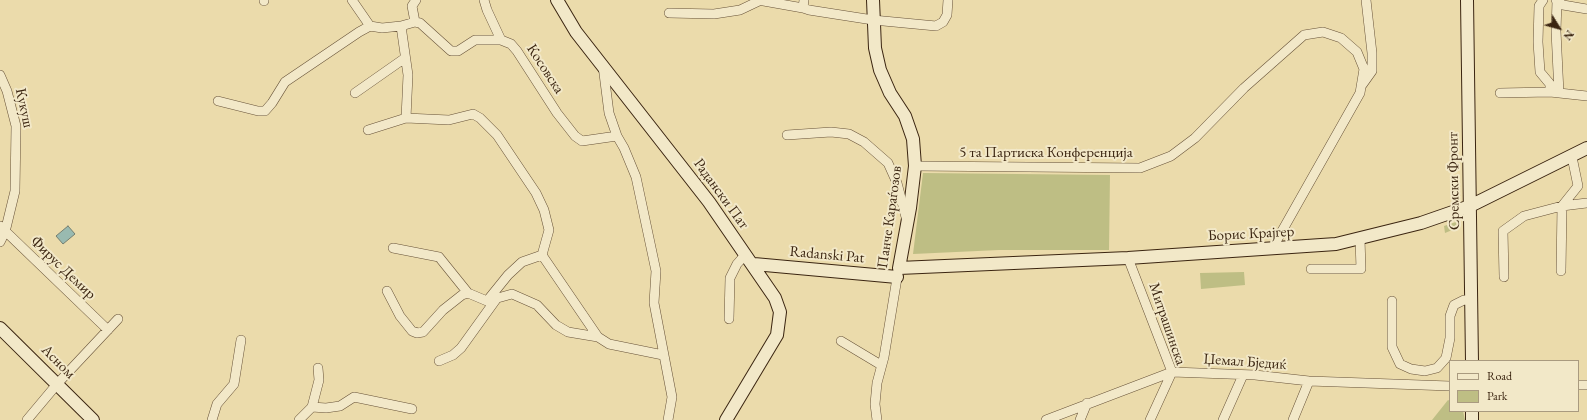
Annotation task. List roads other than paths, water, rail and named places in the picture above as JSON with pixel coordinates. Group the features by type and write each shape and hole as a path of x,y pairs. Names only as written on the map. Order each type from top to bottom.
{"street":[{"path":"352,0 370,26"},
{"path":"415,22 412,6 416,0"},
{"path":"218,100 258,112 265,111 272,103 285,82 308,68 335,47 370,26 382,28 401,26 415,22 420,23 451,51 458,51 475,40 501,40 484,0"},
{"name":"Радански Пат","path":"557,0 576,32 603,63 709,202 745,254 754,264 775,298 780,312 779,323 772,345 726,420"},
{"path":"669,13 714,14 740,10 759,0 804,4 873,20 936,26 943,22 947,15 948,0"},
{"name":"Панче Караѓозов","path":"873,0 875,48 880,70 890,92 905,116 913,139 915,166 907,222 877,383 875,404 877,420"},
{"path":"1361,86 1372,71 1372,53 1366,0"},
{"name":"Сремски Фронт","path":"1467,0 1472,360"},
{"path":"1543,0 1539,6 1540,72 1555,92"},
{"path":"1555,92 1557,1"},
{"path":"1557,1 1563,5 1587,9"},
{"path":"401,26 408,75 406,118"},
{"name":"5 та Партиска Конференција","path":"915,166 1140,168 1171,156 1195,138 1244,88 1304,35 1323,32 1341,38 1357,52 1364,69 1360,94 1273,247"},
{"name":"Косовска","path":"501,40 511,44 517,50 557,113 582,141 617,136"},
{"path":"355,93 405,58"},
{"path":"603,63 609,113 617,136 624,148 636,177 656,271 654,303 672,397 668,420"},
{"name":"Кукуш","path":"0,75 8,91 16,126 15,191 0,242"},
{"path":"1500,93 1555,92 1587,96"},
{"path":"368,130 406,118 449,120 473,114 480,118 497,135 536,193 544,210 549,230 542,255 598,337"},
{"path":"787,135 831,132 849,134 864,142 888,163 897,182 907,222"},
{"name":"Борис Крајгер","path":"898,273 1336,244 1420,223 1470,206 1572,157 1586,146"},
{"path":"1561,271 1562,206 1578,186 1572,157"},
{"path":"1504,277 1503,231 1524,216 1562,206 1587,203"},
{"name":"Фирус Демир","path":"3,229 108,330"},
{"path":"1311,269 1361,269 1360,239"},
{"path":"393,248 439,256 468,293 487,301 512,294 537,305 556,325 568,332 598,337 609,344 663,355"},
{"path":"729,319 730,278 736,264 745,254"},
{"path":"487,301 508,275 522,262 542,255"},
{"name":"Митрашинска","path":"1128,258 1172,372 1150,420"},
{"name":"Radanski Pat","path":"754,264 898,273"},
{"path":"387,291 400,316 412,331 416,333 423,332 443,310 462,295 468,293"},
{"path":"439,361 453,355 461,348 497,298"},
{"path":"1392,301 1392,347 1400,364 1411,369 1425,371 1436,368 1446,358 1450,338 1450,316 1454,305 1464,300 1472,302"},
{"path":"27,420 58,383 118,320"},
{"name":"Асном","path":"0,328 58,383 93,420"},
{"path":"212,420 217,404 234,384 242,340"},
{"path":"841,341 881,365"},
{"path":"299,420 312,407 319,380 318,368"},
{"name":"Џемал Бједиќ","path":"1046,420 1172,372 1243,375 1309,381 1449,386"},
{"path":"1223,420 1243,375"},
{"path":"1293,420 1309,381"},
{"path":"312,407 326,408 340,406 354,397 412,409"},
{"path":"1080,420 1088,403"}],"water":[{"path":"68,226 75,234 63,244 56,236"}]}
